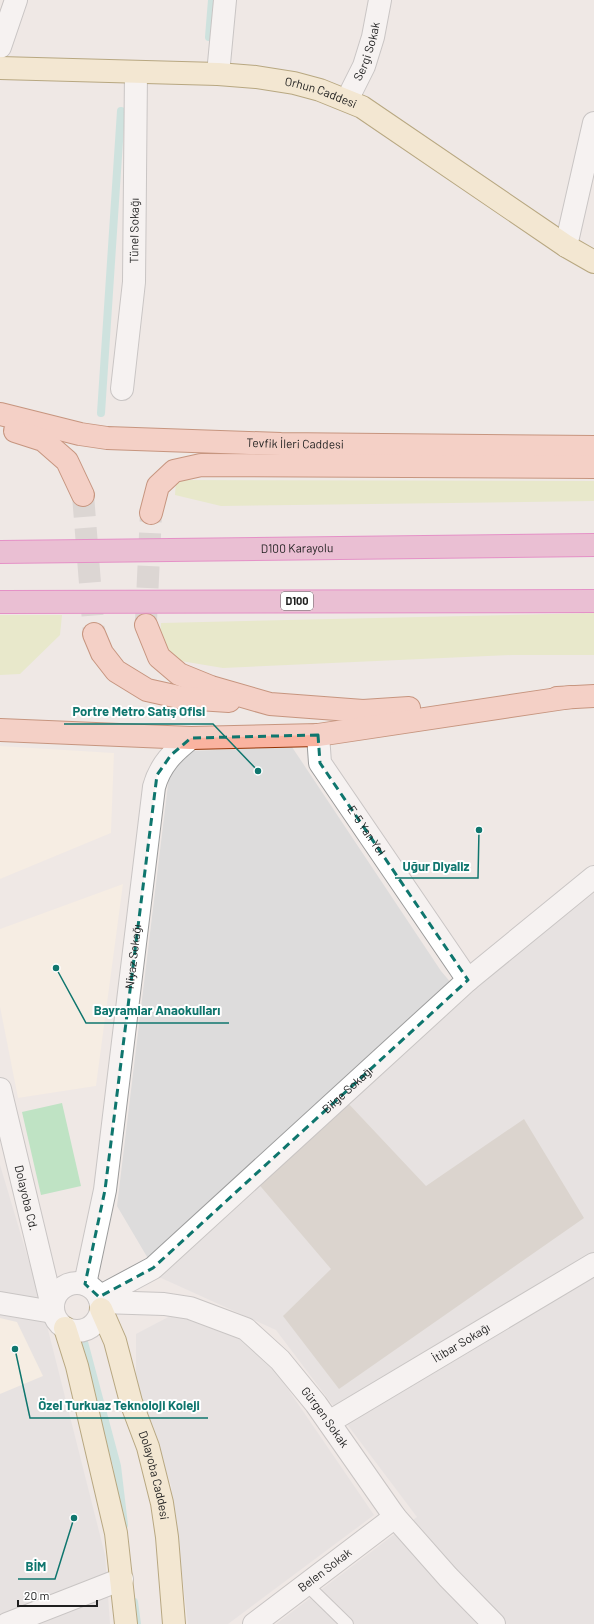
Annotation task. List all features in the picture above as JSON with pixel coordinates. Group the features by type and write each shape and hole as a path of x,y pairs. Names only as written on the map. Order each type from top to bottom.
{"highway":[{"path":"518,546 594,534"},
{"name":"D100 Karayolu","path":"0,552 594,545"},
{"name":"D100","path":"0,602 594,601"}],"main road":[{"name":"Tevfik İleri Caddesi","path":"0,414 80,434 107,438 281,444 594,447"},
{"path":"0,427 43,440 67,461 83,495"},
{"path":"151,512 158,486 174,471 201,465 594,467"},
{"path":"146,626 159,657 179,674 211,687 270,704"},
{"path":"94,634 102,653 116,671 147,690 183,698 363,711 594,696"},
{"path":"0,730 191,738 318,735 571,697"}],"street":[{"path":"0,47 16,0"},
{"path":"218,74 225,0"},
{"name":"Sergi Sokak","path":"347,100 364,66 380,0"},
{"name":"Orhun Caddesi","path":"0,68 218,74 256,77 294,83 347,100 362,107 392,126 436,158 566,246 594,262"},
{"name":"Tünel Sokağı","path":"122,389 134,282 136,72"},
{"path":"566,246 594,123"},
{"name":"E-5 Yan Yol","path":"318,735 320,763 468,980"},
{"name":"Niyaz Sokağı","path":"97,1298 105,1190 154,787 157,775 163,765 171,755 191,738"},
{"name":"Bilge Sokağı","path":"97,1298 153,1268 468,980 594,877"},
{"name":"Dolayoba Cd.","path":"0,1089 57,1315"},
{"name":"İtibar Sokağı","path":"329,1422 594,1264"},
{"path":"0,1303 57,1315 72,1331 80,1331 88,1328 99,1316 97,1298 78,1282 63,1286 54,1299 57,1315 77,1366 106,1487 116,1534 126,1624"},
{"name":"Gürgen Sokak","path":"97,1298 190,1308 246,1329 280,1360 329,1422 396,1517 448,1577 494,1624"},
{"name":"Dolayoba Caddesi","path":"97,1298 115,1341 131,1402 148,1447 162,1503 167,1537 174,1624"},
{"name":"Belen Sokak","path":"254,1624 396,1517"},
{"path":"7,1624 122,1579"}],"lane":[{"path":"306,1584 347,1624"}],"highlighted area":[{"path":"318,735 320,763 468,980 153,1268 99,1297 85,1284 105,1190 157,775 171,755 191,738"}],"shaded area":[{"path":"0,746 114,753 111,833 0,879"},
{"path":"292,747 441,971 463,997 594,893 594,1624 276,1624 417,1517 276,1330 159,1277 117,1206 169,776 190,751"},
{"path":"123,884 96,1086 18,1098 0,1007 0,929"},
{"path":"346,1101 426,1186 524,1119 584,1218 339,1389 283,1316 331,1269 256,1181"},
{"path":"0,1165 41,1302 105,1555 110,1624 0,1624"},
{"path":"176,1313 236,1333 268,1360 374,1515 228,1624 188,1624 171,1485 136,1386 136,1334"},
{"path":"0,1318 17,1322 43,1376 0,1394"}],"green space":[{"path":"176,480 594,481 594,501 221,506 175,495"},
{"path":"594,613 594,655 512,655 223,668 175,660 160,636 161,623"},
{"path":"0,615 62,615 60,635 20,674 0,675"},
{"path":"62,1103 81,1186 41,1195 22,1112"}],"waterway":[{"path":"209,37 212,0"},
{"path":"101,413 121,111"},
{"path":"84,1342 117,1466 124,1525"},
{"path":"134,1602 137,1624"}],"tunnel":[{"path":"83,495 94,634"},
{"path":"146,621 151,513"}],"place":[{"name":"Portre Metro Satış Ofisi","path":"258,771"},
{"name":"Uğur Diyaliz","path":"479,830"},
{"name":"Bayramlar Anaokulları","path":"56,968"},
{"name":"Özel Turkuaz Teknoloji Koleji","path":"15,1349"},
{"name":"BİM","path":"74,1518"}]}
